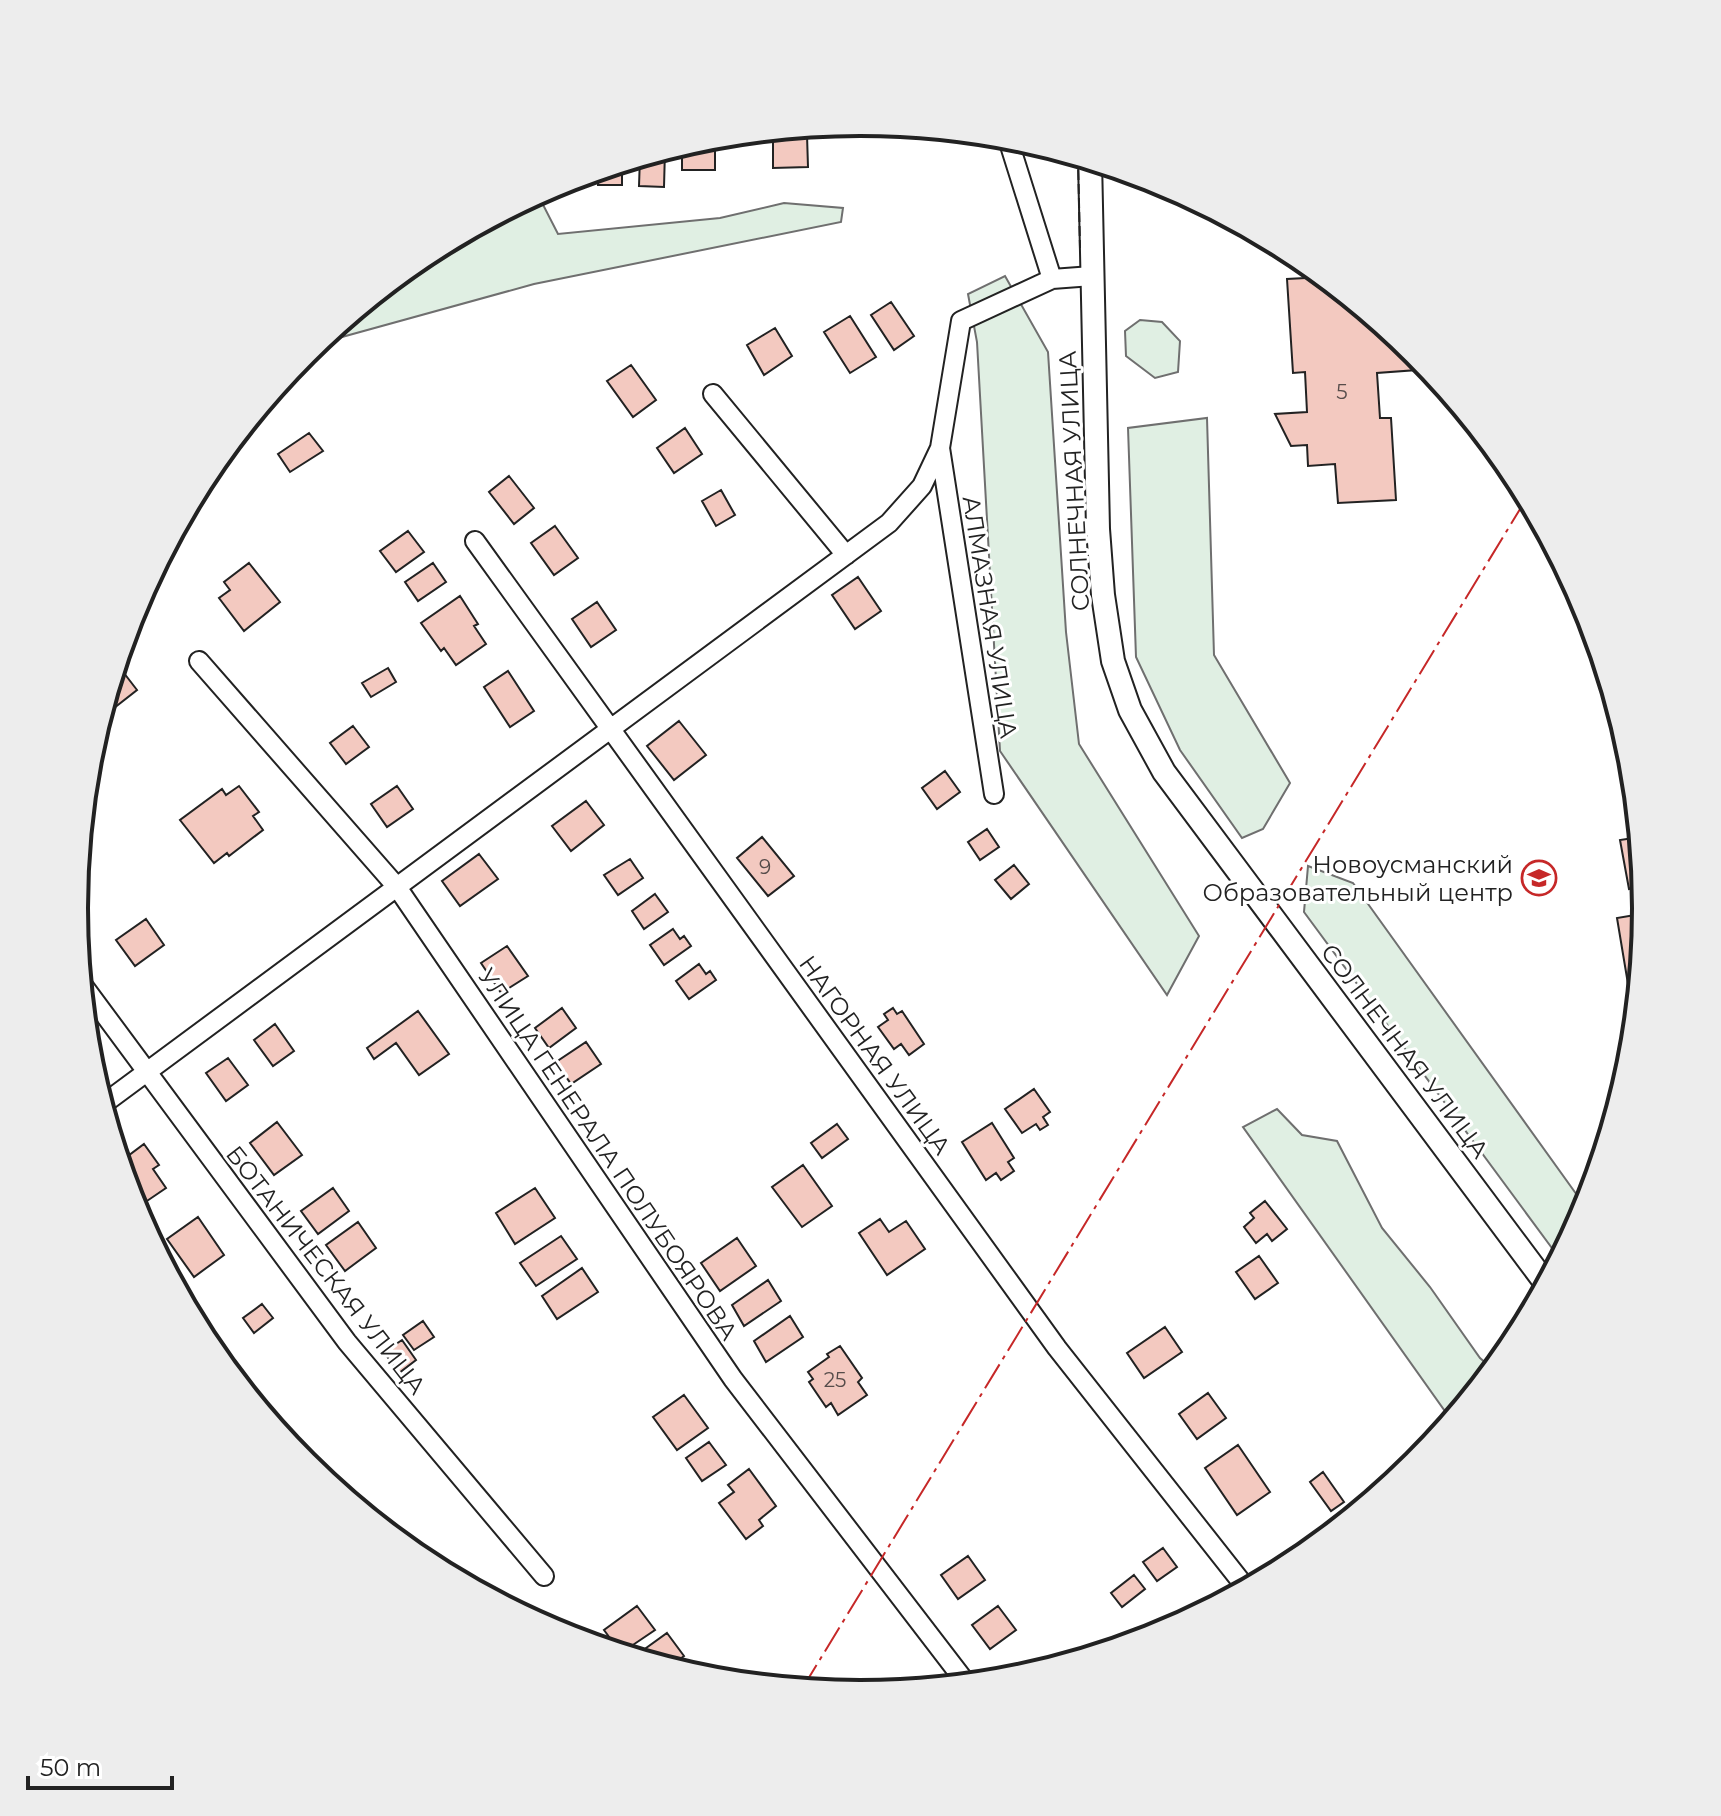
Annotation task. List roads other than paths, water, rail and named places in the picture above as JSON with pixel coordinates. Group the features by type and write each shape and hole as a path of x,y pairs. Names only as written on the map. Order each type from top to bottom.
{"street":[{"path":"1011,150 1052,279"},
{"name":"СОЛНЕЧНАЯ УЛИЦА","path":"1090,171 1098,529 1103,595 1113,661 1130,710 1164,772 1540,1275"},
{"path":"112,1098 889,523 922,486 940,448 961,321 1052,279 1092,276"},
{"path":"713,394 846,555"},
{"name":"АЛМАЗНАЯ УЛИЦА","path":"940,448 994,794"},
{"name":"НАГОРНАЯ УЛИЦА","path":"475,541 1057,1348 1240,1581"},
{"name":"УЛИЦА ГЕНЕРАЛА ПОЛУБОЯРОВА","path":"199,661 397,887 733,1379 959,1674"},
{"name":"БОТАНИЧЕСКАЯ УЛИЦА","path":"94,1001 347,1342 544,1576"}],"place":[{"name":"Новоусманский Образовательный центр","path":"1539,878"}]}
